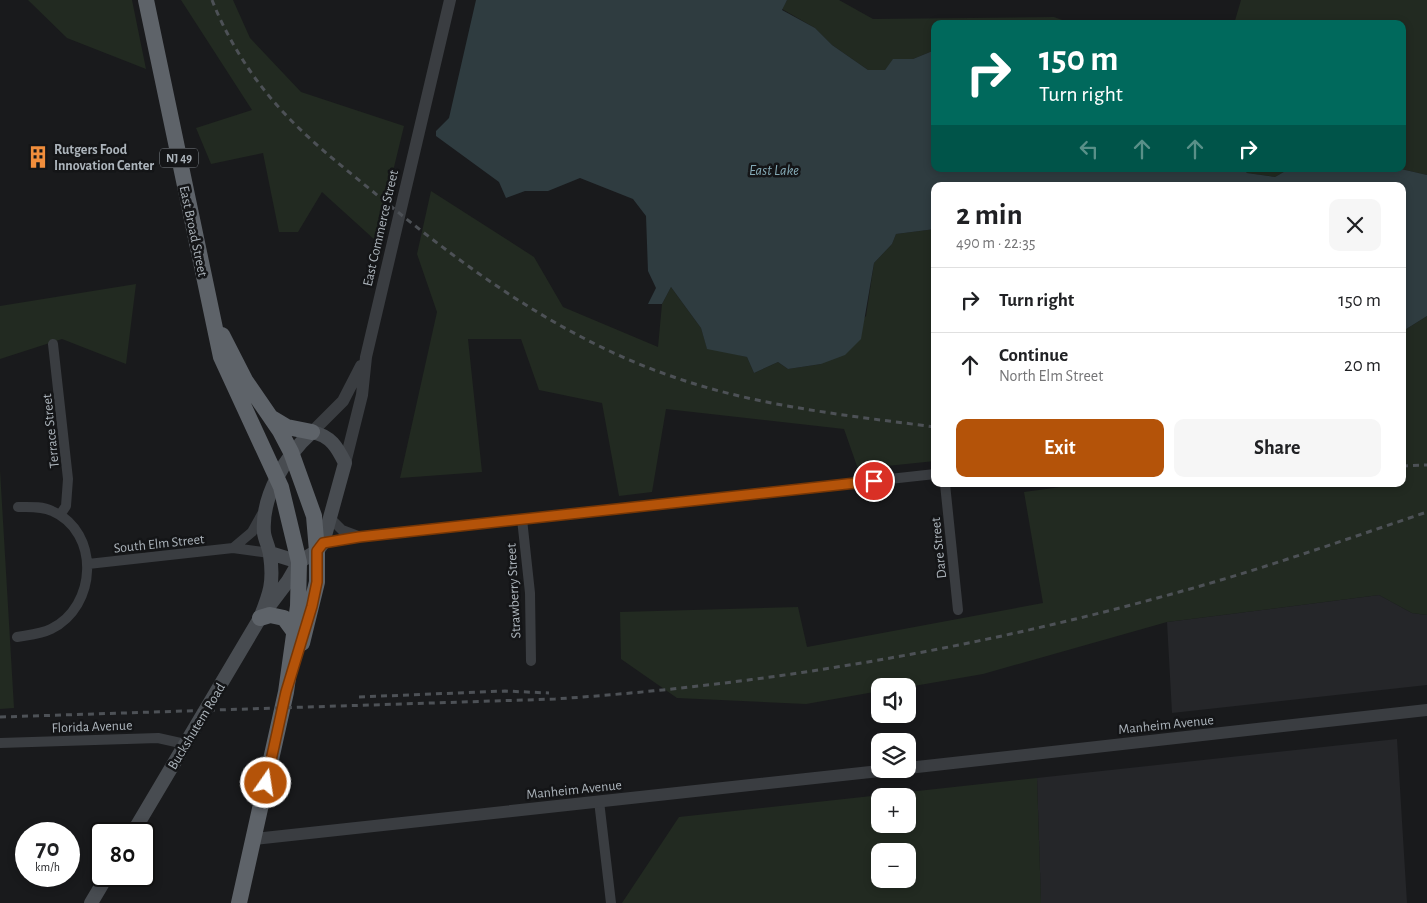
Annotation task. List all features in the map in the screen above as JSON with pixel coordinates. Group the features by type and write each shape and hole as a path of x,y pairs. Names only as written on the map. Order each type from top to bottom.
{"highway":[{"name":"East Broad Street","path":"146,0 221,357 277,478 286,502 298,562"},
{"name":"East Broad Street","path":"212,315 245,380 291,452 314,516 320,547"},
{"path":"246,412 265,410 287,427 312,432"},
{"name":"NJ 49","path":"286,692 312,606 317,582 320,547"},
{"name":"NJ 49","path":"239,903 286,692 298,606 298,562"},
{"path":"260,618 270,615 284,618 295,633"}],"main road":[{"path":"312,432 332,441 345,463 331,519 320,547 298,562 288,581 260,618 272,583 270,553 264,526 269,497 291,452 312,432"},
{"path":"270,553 298,562"},
{"name":"Buckshutem Road","path":"139,822 260,618"},
{"path":"91,903 100,887"}],"street":[{"name":"East Commerce Street","path":"345,463 362,395 366,357 450,0"},
{"name":"Terrace Street","path":"53,344 68,484 66,506 60,515"},
{"path":"312,432 343,401 366,357"},
{"path":"320,547 359,537 931,474"},
{"name":"Dare Street","path":"945,487 958,610"},
{"path":"233,548 256,526 269,497"},
{"path":"17,637 52,629 73,611 88,579 88,564 77,534 60,515 40,508 18,507"},
{"path":"331,519 342,530 359,537"},
{"name":"Strawberry Street","path":"522,519 530,593 531,662"},
{"name":"South Elm Street","path":"88,564 233,548 270,553"},
{"name":"Manheim Avenue","path":"916,767 1427,710"},
{"name":"Florida Avenue","path":"0,743 158,738 185,744"},
{"name":"Manheim Avenue","path":"254,839 871,772"},
{"path":"600,801 611,903"}],"shaded area":[{"path":"28,0 132,0 146,69 67,38"},
{"path":"181,0 233,0 250,38 301,92 404,126 376,241 322,192 298,232 279,232 263,153 211,164 196,128 252,110"},
{"path":"787,0 839,0 873,19 1054,17 1062,20 931,20 931,52 913,59 894,59 885,70 868,70 832,45 815,28 782,9"},
{"path":"1241,0 1427,0 1427,175 1406,170 1406,20 1235,20"},
{"path":"1246,172 1284,172 1275,177"},
{"path":"431,191 534,257 563,307 658,347 662,304 671,287 701,328 707,348 747,357 754,373 778,362 788,369 821,364 866,316 874,263 892,244 896,234 931,230 931,461 858,469 844,429 666,409 652,492 619,496 602,403 539,390 521,339 468,339 482,472 400,478 437,312 417,254"},
{"path":"136,284 126,364 62,339 0,359 0,306"},
{"path":"1427,316 1427,615 1412,613 1379,595 1167,622 983,674 916,686 916,678 871,678 871,693 806,704 677,698 621,659 620,612 798,607 807,647 1043,603 1024,492 1061,487 1406,487 1406,329"},
{"path":"0,470 14,708 0,709"},
{"path":"1379,595 1412,613 1427,615 1427,685 1172,713 1167,622"},
{"path":"1397,739 1407,903 1041,903 1037,778"},
{"path":"1037,778 1041,903 622,903 679,817 871,796 871,833 916,833 916,791"}],"water":[{"name":"East Lake","path":"476,0 787,0 782,10 815,28 832,45 868,70 885,70 893,59 913,59 931,52 931,172 1246,172 1275,177 1284,172 1406,172 1406,170 1427,175 1427,316 1406,329 1406,182 931,182 931,230 896,234 892,244 874,263 861,339 845,355 821,364 788,369 778,362 754,373 747,357 707,349 701,328 671,287 662,304 648,304 656,288 648,271 646,216 633,199 580,178 548,191 525,191 506,198 499,182 436,136 436,131 449,118"}],"railway":[{"path":"212,0 229,36 250,70 265,91 302,131 439,245 511,296 549,319 627,359 700,386 733,395 800,408 931,426"},
{"path":"1406,466 1427,465"},
{"path":"0,717 555,699 634,693 791,674 870,662 948,647 1102,612 1242,574 1427,512"},
{"path":"359,697 505,691 549,693"}],"place":[{"name":"Rutgers Food Innovation Center","path":"38,157"}],"route":[{"path":"266,783 286,692 301,648 312,606 317,582 317,551 323,543 359,537 874,481"}]}
